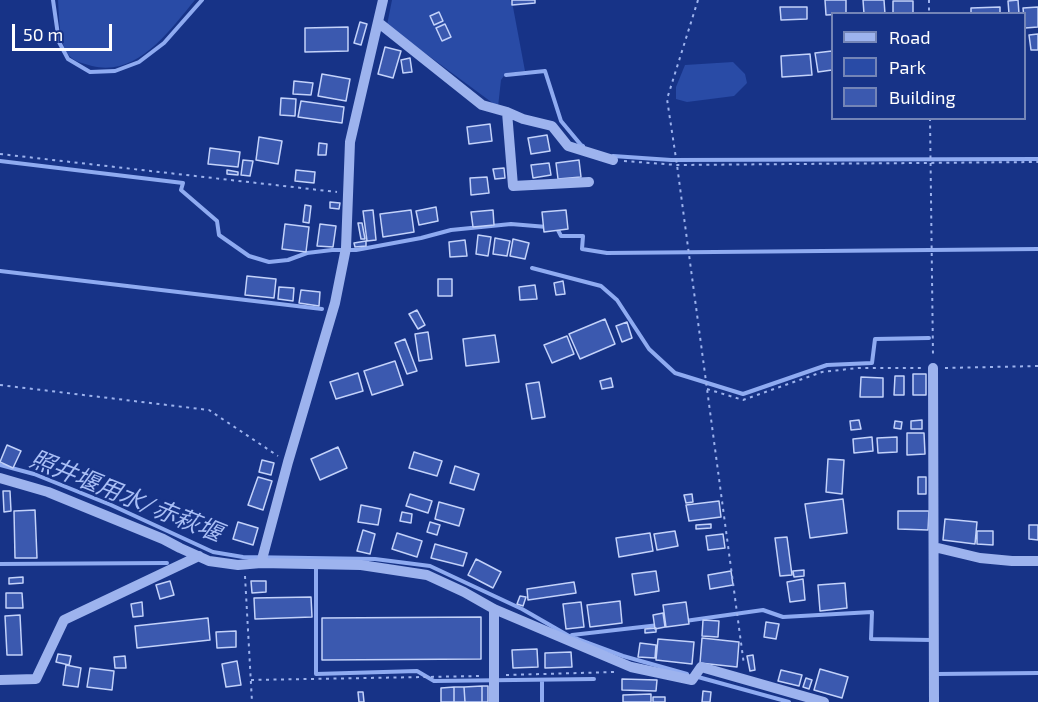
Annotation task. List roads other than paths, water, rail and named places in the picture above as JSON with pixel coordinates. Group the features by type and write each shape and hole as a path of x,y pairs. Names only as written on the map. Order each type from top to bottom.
{"street":[{"path":"261,563 335,303 346,248 350,142 383,0"},
{"path":"379,23 482,105 552,126 568,146 613,160"},
{"path":"507,112 513,186 589,182"},
{"path":"933,368 934,702"},
{"path":"0,478 48,492 163,539 209,561 238,565 261,563 361,565 427,575 494,609 631,668 692,680 701,667 824,702"},
{"path":"934,547 980,558 1038,561"},
{"path":"0,680 36,679 64,620 199,556"},
{"path":"494,609 494,702"}],"waterway":[{"path":"53,0 59,42 68,59 90,72 115,71 139,62 164,43 202,0"},
{"path":"506,75 545,71 561,121 583,146"},
{"path":"613,156 671,160 1038,159"},
{"path":"0,161 183,183 181,190 217,221 219,235 249,256 269,262 288,260 307,253 356,250 451,230 511,224 547,227"},
{"path":"557,228 561,236 583,236 582,249 607,253 1038,249"},
{"path":"532,268 601,286 617,300 649,349 675,373 743,394 827,365 872,363 875,339 929,338"},
{"path":"0,271 322,309"},
{"name":"照井堰用水/赤萩堰","path":"0,465 34,474 111,505 213,552 243,557 375,559 430,566 522,609 569,636 623,656 687,674"},
{"path":"0,564 167,563"},
{"path":"316,564 316,674 417,671 434,681 594,679"},
{"path":"685,621 763,610 783,617 872,612 871,639 931,640"},
{"path":"572,635 659,625"},
{"path":"937,674 1038,673"},
{"name":"照井堰用水/赤萩堰","path":"698,677 789,702"},
{"path":"542,680 542,702"}]}
